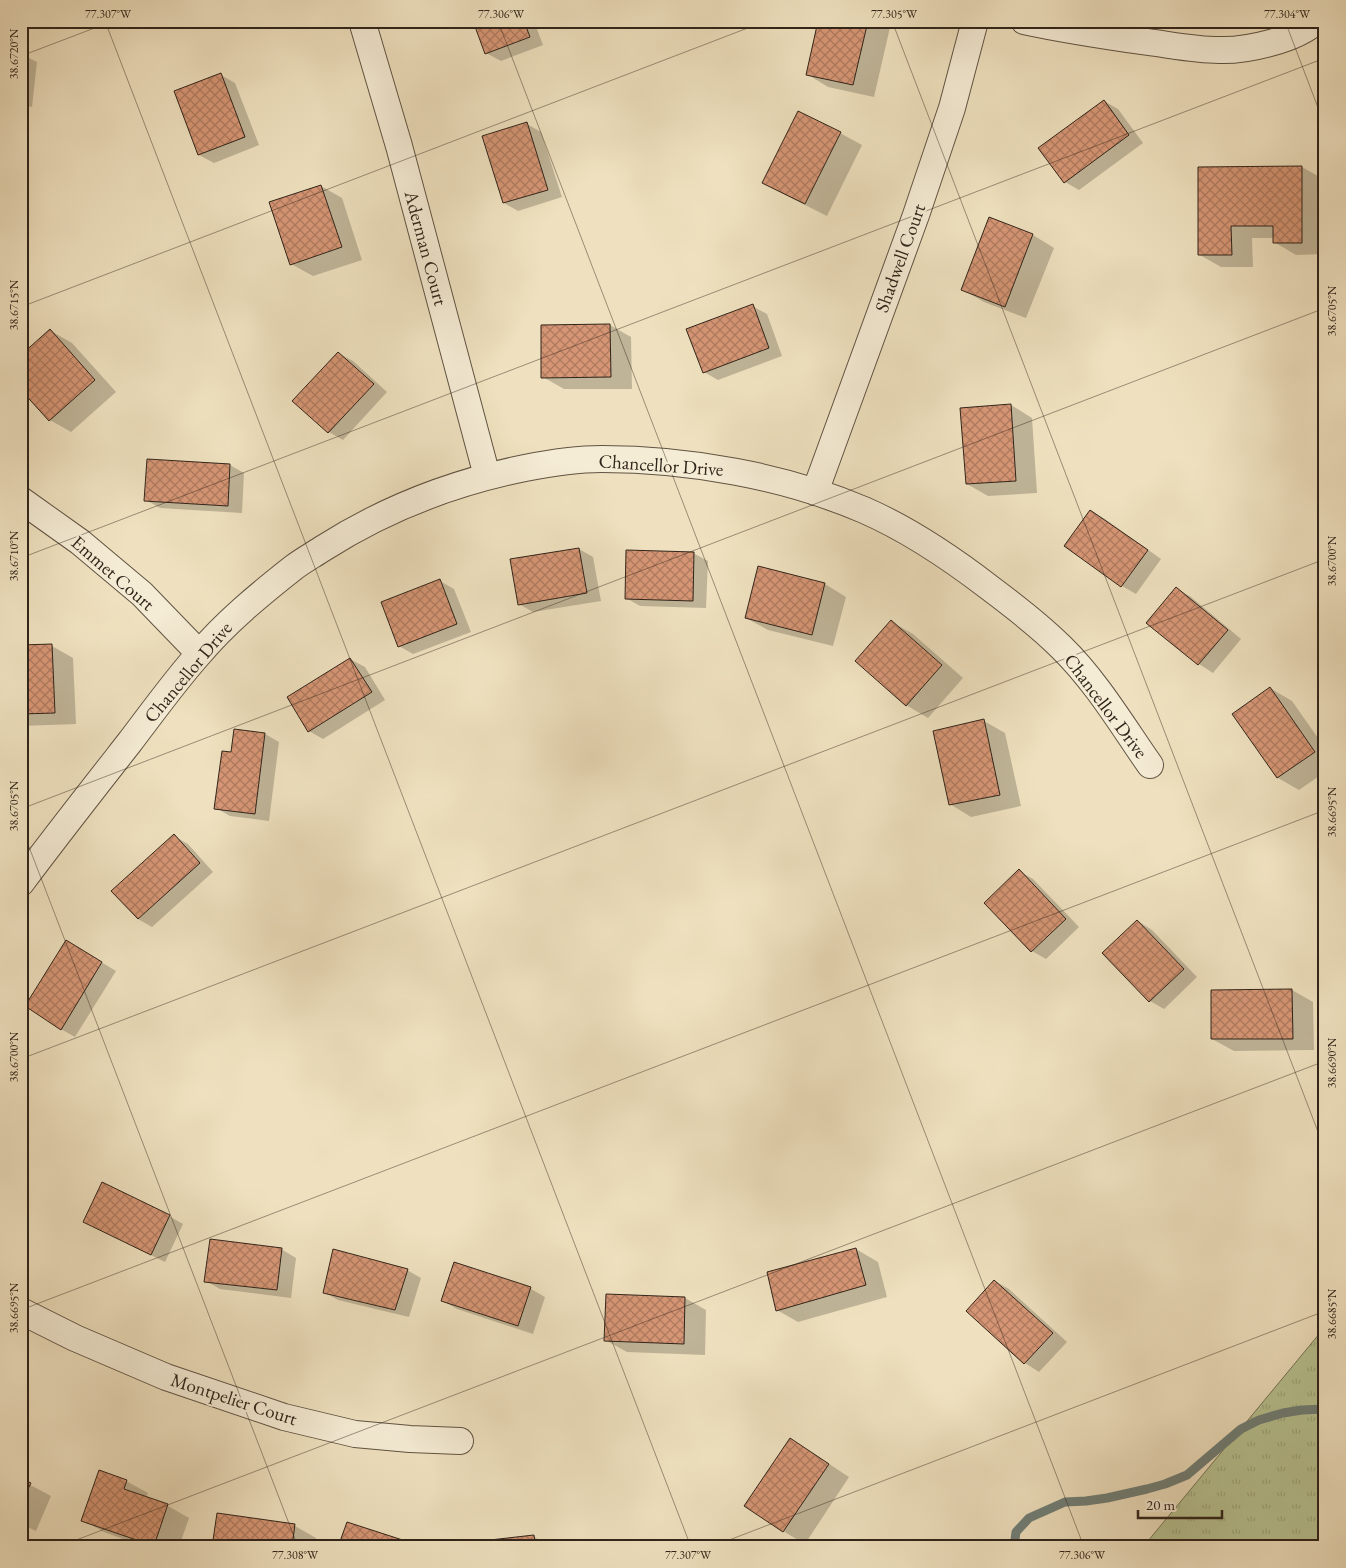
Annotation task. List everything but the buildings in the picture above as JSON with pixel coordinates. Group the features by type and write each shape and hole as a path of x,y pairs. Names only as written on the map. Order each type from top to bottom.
{"street":[{"name":"Aderman Court","path":"362,21 399,146 487,476"},
{"name":"Shadwell Court","path":"816,492 916,215 952,108 975,21"},
{"path":"1024,21 1070,31 1189,48 1220,50 1252,48 1284,39 1316,21"},
{"name":"Chancellor Drive","path":"21,883 199,652 245,608 296,566 351,530 398,507 459,484 487,476 548,464 599,458 668,462 736,471 816,492 864,510 908,532 950,557 1024,614 1063,649 1097,688 1150,765"},
{"name":"Emmet Court","path":"21,500 80,542 135,588 199,652"},
{"name":"Montpelier Court","path":"21,1311 75,1338 166,1377 284,1417 355,1434 460,1441"}],"green space":[{"path":"1325,1327 1325,1547 1143,1547"}],"waterway":[{"path":"1014,1547 1016,1532 1029,1518 1065,1502 1107,1498 1165,1484 1187,1475 1241,1429 1259,1420 1283,1413 1325,1409"}]}
